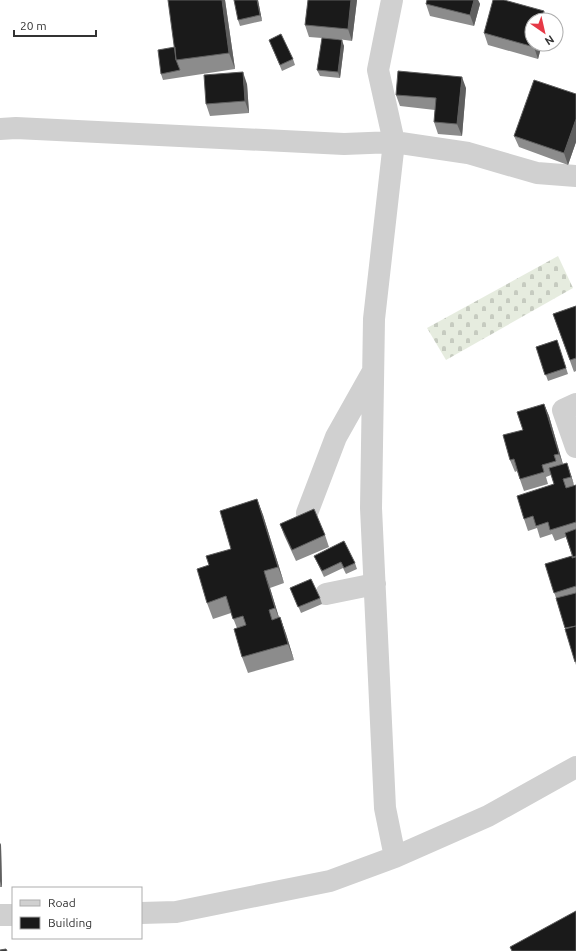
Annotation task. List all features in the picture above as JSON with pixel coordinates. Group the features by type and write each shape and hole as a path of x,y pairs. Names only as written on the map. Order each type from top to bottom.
{"street":[{"path":"392,0 378,70 394,142 374,319 371,508 385,808 395,857"},
{"path":"0,129 16,128 344,144 394,142 468,152 537,174 576,176"},
{"path":"307,513 336,438 373,372"},
{"path":"576,404 563,410 576,447"},
{"path":"326,594 374,584"},
{"path":"142,913 176,912 330,881 395,857 488,816 576,767"},
{"path":"0,915 12,915"}],"green space":[{"path":"558,256 573,288 446,360 427,328"}],"building":[{"path":"168,0 222,0 229,53 176,60"},
{"path":"234,0 257,0 260,15 238,20"},
{"path":"308,0 351,0 348,29 305,25"},
{"path":"427,0 474,0 470,15 426,4"},
{"path":"493,0 504,0 544,11 524,12 524,44 484,33"},
{"path":"281,34 293,59 280,65 269,40"},
{"path":"322,38 342,40 338,72 317,70"},
{"path":"175,47 176,60 180,70 161,74 158,50"},
{"path":"398,71 462,77 457,124 434,122 436,98 396,95"},
{"path":"243,72 245,101 206,104 204,75"},
{"path":"534,80 576,94 576,119 564,153 514,136"},
{"path":"576,306 576,358 570,360 553,314"},
{"path":"557,340 566,368 545,375 536,347"},
{"path":"544,404 559,454 554,455 556,461 542,465 544,472 520,479 514,459 510,460 503,435 523,430 517,412"},
{"path":"567,463 571,477 563,479 566,488 576,485 576,522 550,530 548,522 536,526 533,516 524,519 517,496 554,484 549,468"},
{"path":"257,499 278,567 264,571 275,608 269,610 272,620 280,617 288,644 242,657 234,629 246,625 243,616 233,619 226,596 207,603 197,569 209,565 206,556 231,549 220,511"},
{"path":"314,509 325,535 292,550 280,524"},
{"path":"576,529 576,556 573,557 565,533"},
{"path":"344,541 355,563 344,568 341,562 322,571 314,556"},
{"path":"572,556 572,558 576,557 576,586 554,593 545,564"},
{"path":"311,579 320,598 298,607 290,588"},
{"path":"576,593 576,626 565,628 556,598"},
{"path":"576,626 576,661 575,662 565,629"},
{"path":"576,911 576,951 512,951 510,947"}]}
